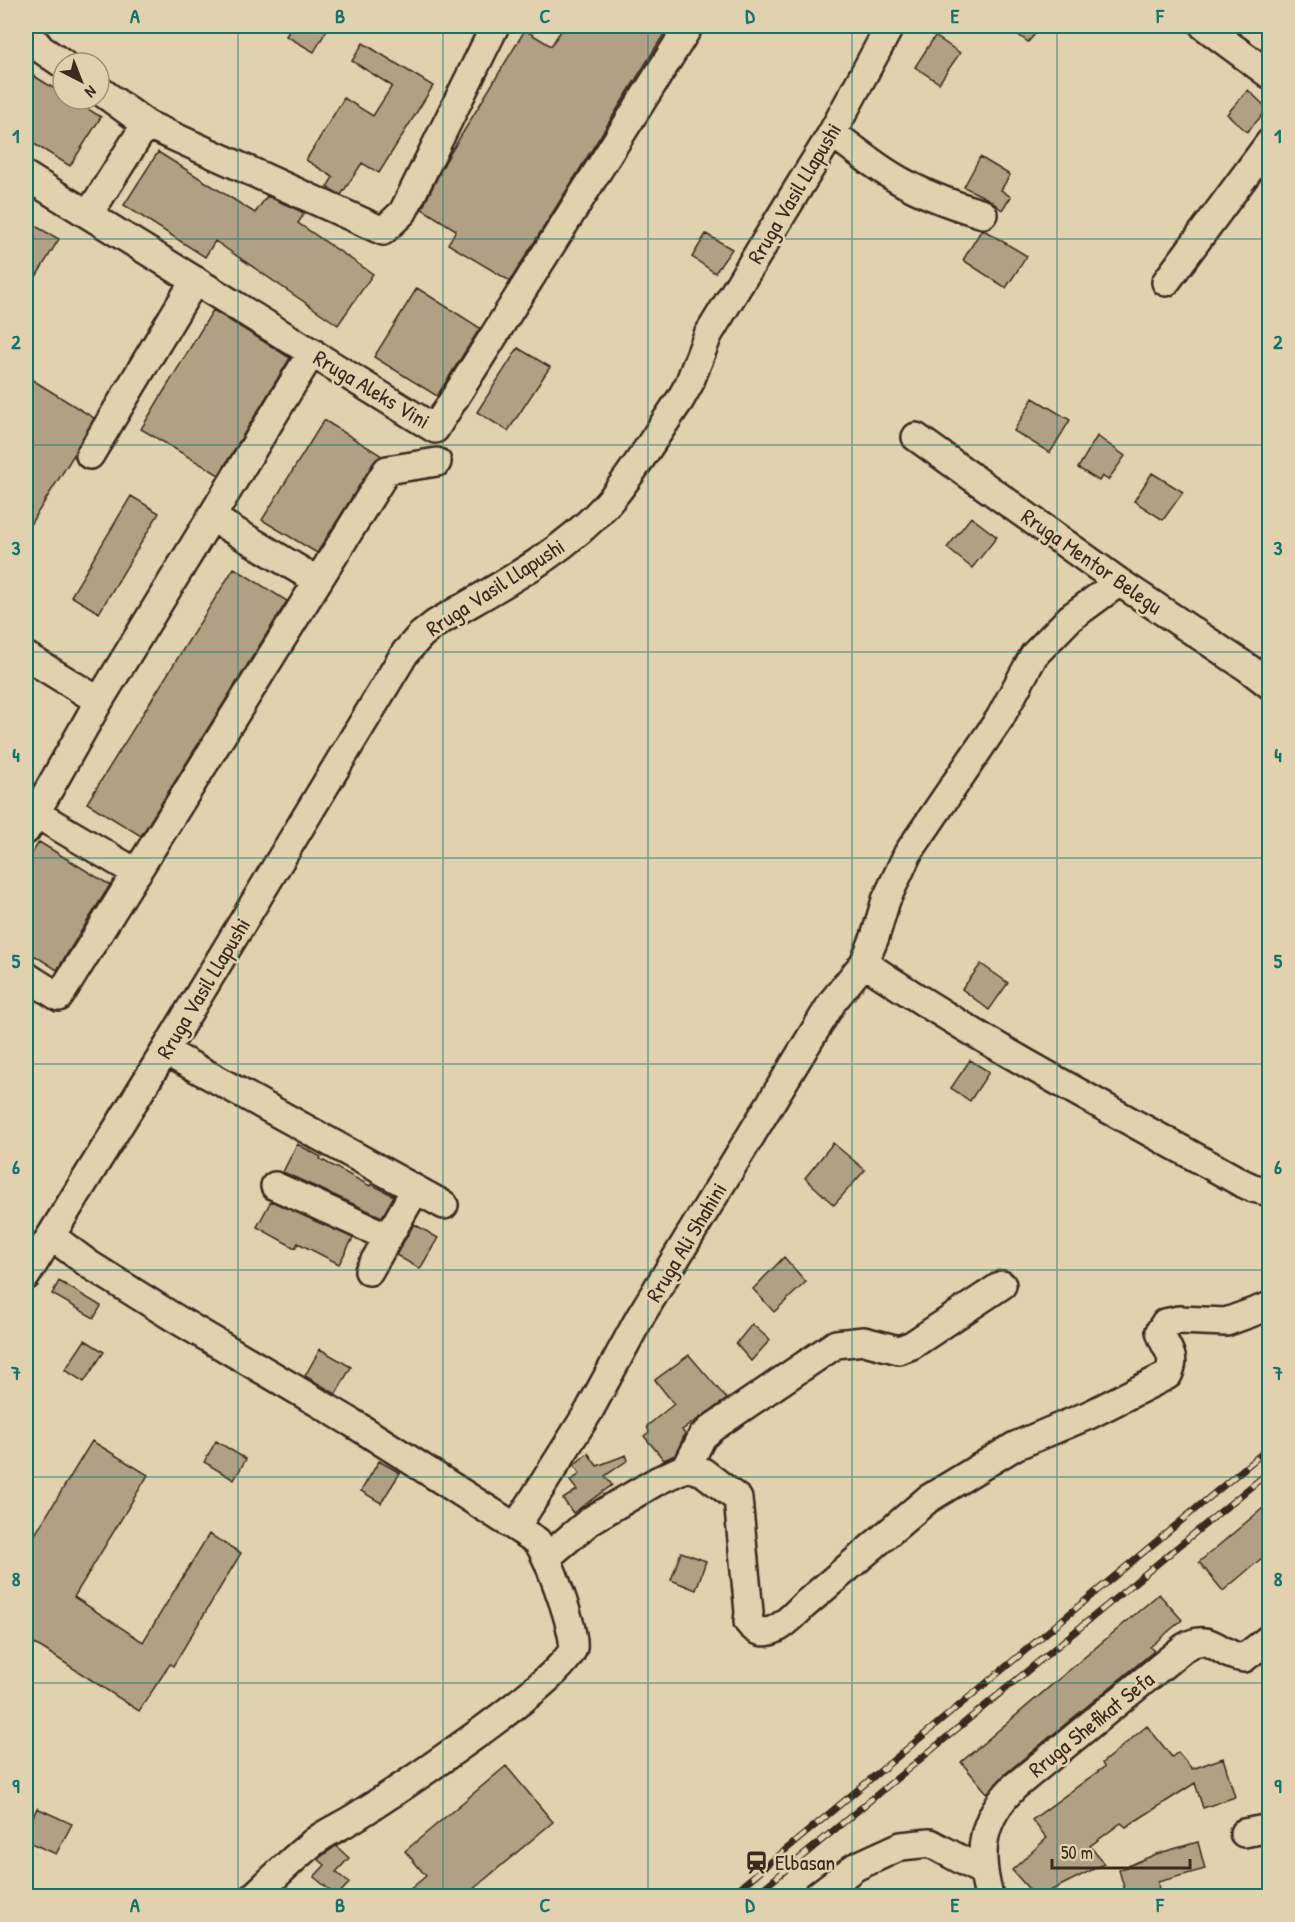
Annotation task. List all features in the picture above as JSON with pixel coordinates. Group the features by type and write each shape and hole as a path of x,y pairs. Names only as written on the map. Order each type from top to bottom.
{"street":[{"path":"26,26 26,30 41,49 51,56"},
{"path":"111,99 146,124 383,231 403,212 495,26"},
{"name":"Rruga Aleks Vini","path":"26,176 435,429 689,26"},
{"name":"Rruga Vasil Llapushi","path":"26,1275 165,1051 405,652 435,624 559,546 588,523 606,504 680,400 689,384 708,335 832,133 890,26"},
{"path":"1203,26 1269,75"},
{"path":"89,214 146,124"},
{"path":"832,133 896,178 945,202 983,214"},
{"path":"1166,282 1269,142"},
{"path":"90,455 195,280"},
{"path":"137,873 30,821 99,701 312,352"},
{"name":"Rruga Mentor Belegu","path":"916,437 1119,582 1248,668 1269,685"},
{"path":"26,976 59,997 387,470 437,462"},
{"path":"211,517 318,581"},
{"name":"Rruga Ali Shahini","path":"516,1527 589,1411 640,1317 837,995 864,963 875,937 886,900 908,853 1000,718 1034,655 1070,618 1119,582"},
{"path":"26,656 99,701"},
{"path":"864,963 962,1025 1079,1093 1242,1183 1269,1192"},
{"path":"165,1051 444,1205"},
{"path":"274,1186 388,1237"},
{"path":"369,1270 416,1190"},
{"path":"51,1236 108,1276 351,1422 537,1541 546,1557 573,1640 573,1650 565,1661 507,1713 387,1796 315,1840 254,1896"},
{"path":"546,1557 591,1520 657,1481 687,1467 702,1437 712,1428 836,1344 864,1341 898,1350 912,1345 1002,1285"},
{"path":"687,1467 709,1476 738,1499 749,1612 748,1622 759,1632 767,1632 787,1622 928,1499 1024,1441 1091,1414 1168,1375 1173,1358 1160,1331 1165,1323 1179,1320 1226,1322 1269,1306"},
{"name":"Rruga Shefikat Sefa","path":"986,1884 982,1850 985,1832 996,1807 1015,1786 1185,1647 1194,1642 1207,1642 1215,1644 1231,1656 1244,1658 1269,1638"},
{"path":"817,1896 855,1867 901,1846 930,1843 986,1884"}],"building":[{"path":"292,26 329,26 314,52 286,36"},
{"path":"564,26 669,26 510,281 448,244 456,230 422,209 445,162 525,30 551,46"},
{"path":"1006,26 1042,26 1028,42"},
{"path":"935,36 960,53 939,83 915,67"},
{"path":"363,43 433,86 379,173 362,163 341,195 327,187 333,177 306,160 344,98 373,116 392,86 352,61"},
{"path":"26,71 51,87 51,111 91,111 101,117 70,166 26,139"},
{"path":"1248,90 1268,109 1247,132 1227,114"},
{"path":"158,152 255,213 267,196 300,211 304,214 298,223 373,274 338,325 215,241 205,257 124,205"},
{"path":"980,157 1010,175 1001,190 1011,197 1002,210 988,199 964,187"},
{"path":"26,221 59,239 26,293"},
{"path":"982,229 1027,256 1006,288 963,260"},
{"path":"706,234 732,249 715,273 692,257"},
{"path":"417,288 480,328 437,396 374,357"},
{"path":"213,310 290,358 219,475 141,429"},
{"path":"518,348 550,367 508,431 477,412"},
{"path":"26,376 94,418 26,531"},
{"path":"1033,398 1070,420 1050,453 1014,431"},
{"path":"324,420 382,456 374,462 317,553 262,520"},
{"path":"1097,436 1125,456 1108,480 1102,476 1099,481 1078,468"},
{"path":"1152,473 1183,492 1163,520 1134,501"},
{"path":"131,496 159,513 99,613 71,596"},
{"path":"971,517 997,537 972,568 947,548"},
{"path":"234,568 287,601 141,836 87,803"},
{"path":"39,842 110,885 57,970 26,950 26,863"},
{"path":"981,964 1008,983 989,1010 962,989"},
{"path":"970,1060 989,1072 970,1101 951,1088"},
{"path":"833,1143 865,1170 834,1205 805,1178"},
{"path":"297,1144 370,1186 371,1184 394,1196 382,1217 283,1172"},
{"path":"271,1201 353,1238 339,1264 298,1243 295,1248 257,1227"},
{"path":"414,1224 438,1238 420,1269 396,1255"},
{"path":"784,1257 806,1282 774,1312 753,1289"},
{"path":"59,1281 101,1306 94,1318 52,1294"},
{"path":"752,1324 770,1340 751,1361 736,1344"},
{"path":"85,1340 104,1352 84,1382 65,1370"},
{"path":"320,1349 351,1367 336,1394 305,1376"},
{"path":"689,1355 727,1399 682,1430 685,1434 675,1455 664,1460 644,1436 649,1432 647,1426 674,1404 655,1380"},
{"path":"92,1441 148,1475 74,1597 143,1642 209,1534 241,1553 173,1666 170,1664 139,1711 26,1640 26,1538 31,1541"},
{"path":"216,1441 246,1459 234,1480 204,1462"},
{"path":"588,1453 597,1466 626,1455 628,1460 605,1476 612,1485 573,1513 563,1499 577,1490 570,1481 580,1474 574,1465"},
{"path":"379,1461 400,1473 381,1503 361,1491"},
{"path":"1269,1503 1269,1552 1223,1591 1199,1562"},
{"path":"681,1552 706,1561 696,1590 671,1580"},
{"path":"1159,1594 1182,1620 1150,1647 1154,1651 1005,1774 987,1793 961,1762"},
{"path":"1147,1726 1172,1757 1178,1752 1192,1769 1223,1758 1235,1797 1203,1808 1195,1783 1126,1827 1121,1823 1090,1846 1104,1864 1040,1896 1035,1896 1012,1870 1047,1838 1032,1820 1104,1767 1102,1763"},
{"path":"506,1766 553,1822 465,1896 402,1896 426,1876 405,1851"},
{"path":"37,1808 72,1824 56,1854 26,1841 26,1833"},
{"path":"1198,1842 1205,1869 1158,1882 1159,1892 1144,1896 1126,1894 1119,1870 1156,1854"},
{"path":"336,1846 349,1858 336,1872 349,1883 337,1896 314,1877 325,1865 318,1859"}],"railway":[{"path":"730,1896 1270,1447"},
{"path":"754,1896 1270,1471"}],"place":[{"name":"Elbasan","path":"757,1862"}]}
